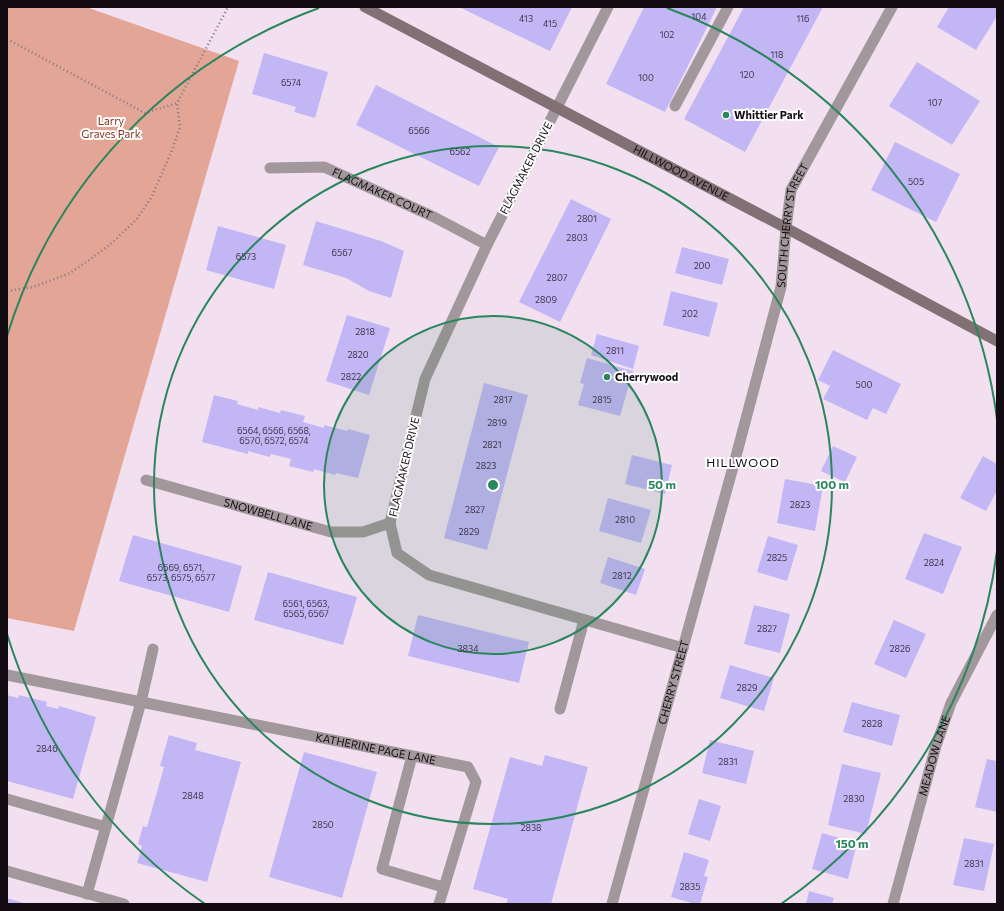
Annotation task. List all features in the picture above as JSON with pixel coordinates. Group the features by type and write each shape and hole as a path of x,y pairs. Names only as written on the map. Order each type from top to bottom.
{"main road":[{"name":"HILLWOOD AVENUE","path":"365,7 786,228 997,341"}],"street":[{"name":"FLAGMAKER DRIVE","path":"608,7 487,245 425,379 390,523 397,553 429,575 683,648"},
{"path":"675,106 728,7"},
{"name":"SOUTH CHERRY STREET","path":"735,460 781,287 786,228 792,190 892,7"},
{"name":"FLAGMAKER COURT","path":"270,168 324,167 434,217 487,245"},
{"name":"CHERRY STREET","path":"612,904 735,460"},
{"name":"SNOWBELL LANE","path":"146,480 331,532 364,532 390,523"},
{"name":"MEADOW LANE","path":"893,904 936,746 948,710 997,615"},
{"path":"560,709 584,620"},
{"path":"87,894 141,702 152,649"},
{"name":"KATHERINE PAGE LANE","path":"7,675 468,767 476,782 439,904"},
{"path":"412,756 382,869 443,887"},
{"path":"7,799 106,828"},
{"path":"7,871 124,904"}],"path":[{"path":"7,291 33,287 68,274 114,242 136,220 151,198 173,148 180,127 177,103 228,7"},
{"path":"7,39 146,113 177,103"}],"green space":[{"name":"Larry Graves Park","path":"7,7 86,7 239,61 74,631 7,618"}],"building":[{"path":"459,7 572,7 550,51"},
{"path":"644,7 717,7 665,112 606,84"},
{"path":"744,7 823,7 745,152 684,119"},
{"path":"949,7 997,7 997,16 976,50 937,27"},
{"path":"264,53 328,72 315,118 294,112 296,107 252,94"},
{"path":"917,62 980,101 952,145 889,106"},
{"path":"376,85 499,147 479,186 356,125"},
{"path":"895,142 960,174 936,222 871,190"},
{"path":"571,199 611,219 560,322 519,302"},
{"path":"316,221 381,241 404,251 391,298 369,291 346,278 303,265"},
{"path":"218,226 286,245 274,289 206,270"},
{"path":"682,247 729,259 722,285 675,273"},
{"path":"671,291 718,303 709,337 663,325"},
{"path":"347,315 390,328 369,395 326,381"},
{"path":"597,334 639,346 633,369 591,355"},
{"path":"833,350 901,384 886,414 873,408 867,420 823,399 830,386 818,380"},
{"path":"587,358 633,371 620,416 578,405 584,384 580,383"},
{"path":"484,383 528,395 487,550 444,538"},
{"path":"214,395 238,401 237,404 258,410 258,407 280,413 281,410 305,416 303,422 324,428 324,425 370,435 358,478 336,473 335,475 314,469 313,472 289,466 291,459 271,454 270,457 248,451 248,454 202,442"},
{"path":"833,446 857,457 845,482 821,471"},
{"path":"632,455 672,465 665,494 625,484"},
{"path":"983,456 997,464 997,491 986,511 960,498"},
{"path":"785,479 823,486 815,531 777,523"},
{"path":"608,498 651,510 641,543 599,531"},
{"path":"924,533 962,547 943,594 905,579"},
{"path":"133,535 242,566 229,612 119,581"},
{"path":"768,536 798,545 787,581 757,572"},
{"path":"608,557 645,569 636,595 600,583"},
{"path":"268,572 357,597 343,645 254,620"},
{"path":"754,605 790,614 780,653 744,644"},
{"path":"418,615 529,642 519,683 408,656"},
{"path":"894,620 926,634 906,678 874,664"},
{"path":"730,665 774,678 764,711 720,698"},
{"path":"7,695 18,698 19,695 47,702 46,706 58,709 59,706 96,717 73,799 7,781"},
{"path":"852,702 900,715 892,746 843,732"},
{"path":"169,735 197,743 195,750 241,762 207,882 137,863 142,846 138,844 143,826 147,827 164,767 160,766"},
{"path":"710,740 754,751 746,784 702,773"},
{"path":"304,752 377,772 342,898 269,877"},
{"path":"545,755 588,767 551,904 506,904 508,899 473,889 510,757 542,766"},
{"path":"987,759 997,761 997,812 975,807"},
{"path":"842,764 881,773 866,834 828,825"},
{"path":"699,799 721,806 710,841 688,834"},
{"path":"822,833 857,843 848,879 812,869"},
{"path":"964,838 994,844 984,891 953,885"},
{"path":"684,852 709,860 704,876 708,877 700,904 671,897"},
{"path":"809,891 834,898 832,904 806,904"},
{"path":"7,898 27,904 7,904"}],"place":[{"name":"Whittier Park","path":"726,115"},
{"name":"Cherrywood","path":"607,377"}],"district":[{"name":"HILLWOOD","path":"743,463"}]}
